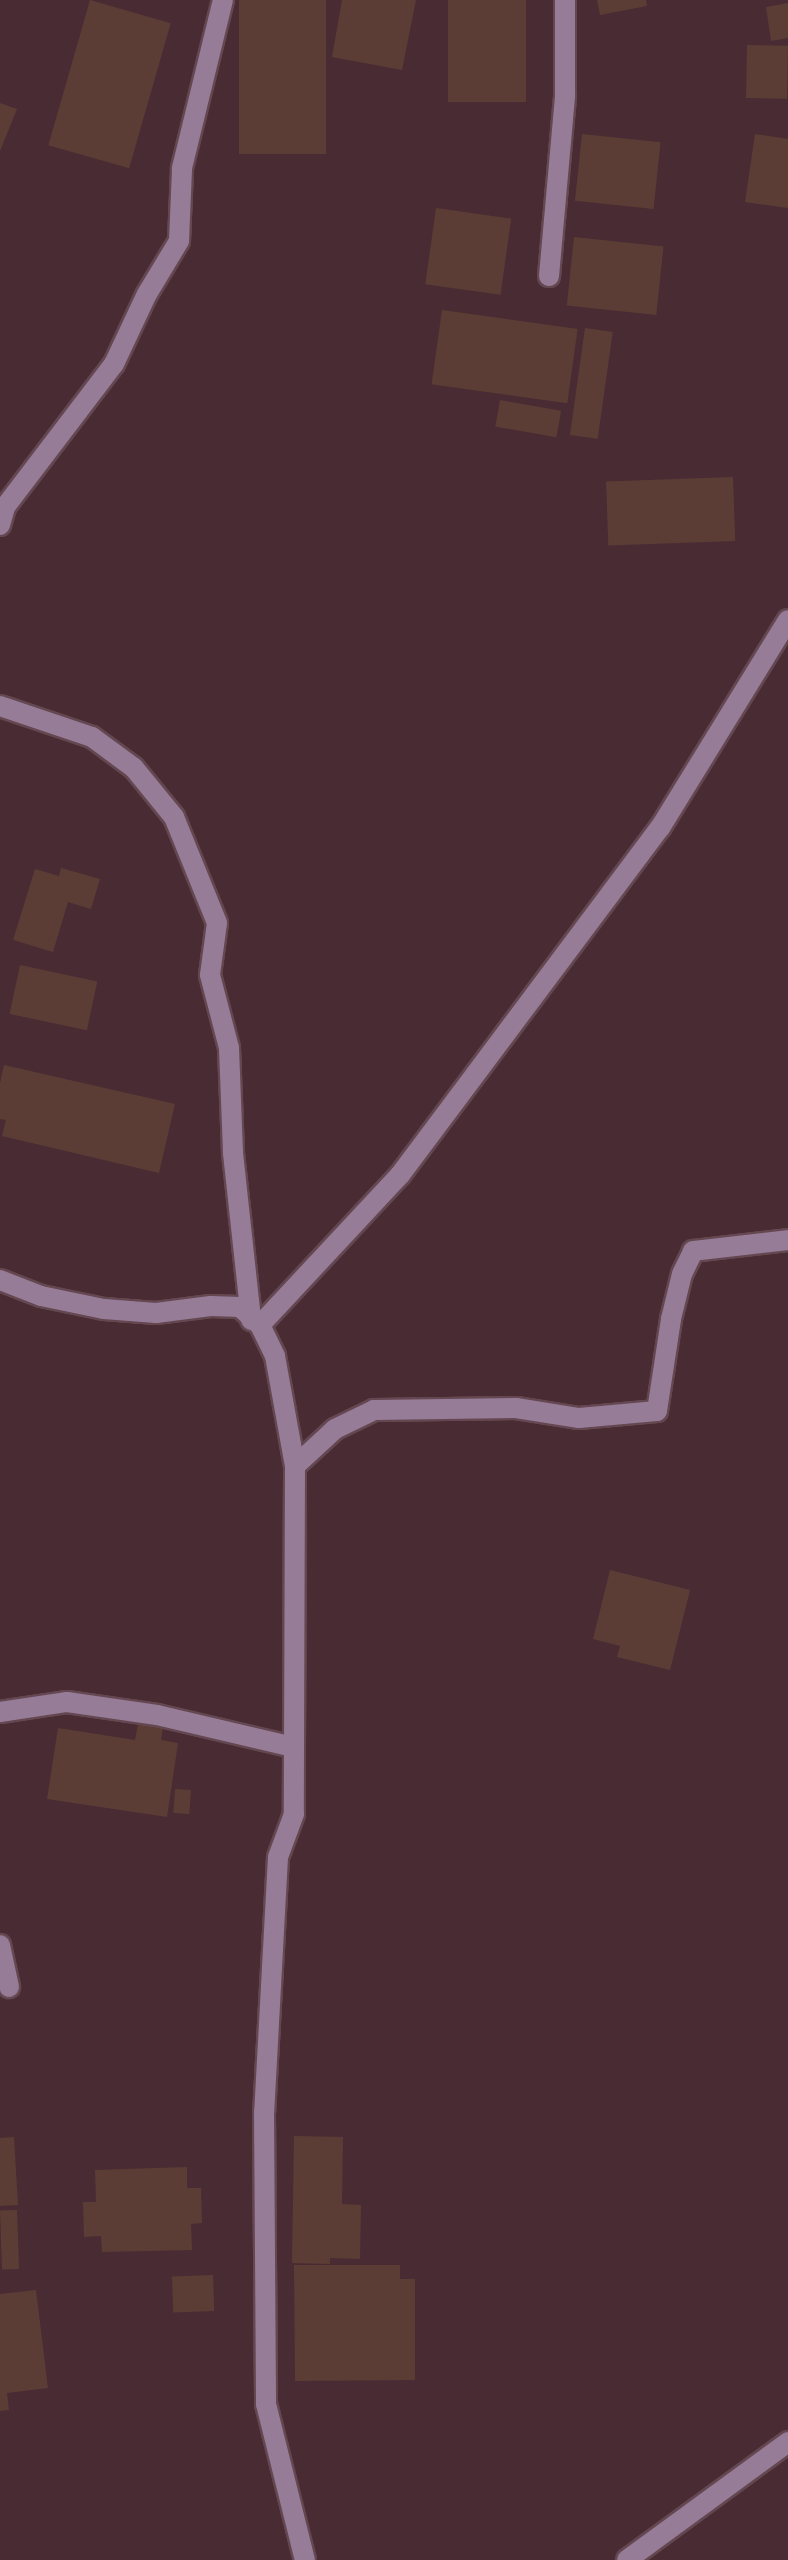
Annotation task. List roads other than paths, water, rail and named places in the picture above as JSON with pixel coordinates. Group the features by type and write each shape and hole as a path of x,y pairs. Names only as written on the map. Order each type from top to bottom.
{"street":[{"path":"0,525 5,507 114,364 147,294 179,241 182,168 223,0"},
{"path":"549,276 565,95 565,0"},
{"path":"260,1325 400,1175 419,1150 660,828 788,620"},
{"path":"0,706 92,737 134,768 174,817 217,923 210,975 229,1048 233,1153 252,1331 273,1376 295,1466 294,1814 278,1857 264,2112 266,2404 305,2560"},
{"path":"295,1466 335,1429 374,1410 516,1408 579,1418 657,1411 671,1319 682,1274 693,1251 788,1240"},
{"path":"0,1280 41,1296 104,1309 156,1313 211,1306 240,1307 260,1325 275,1356 299,1488 302,1562 292,1643"},
{"path":"0,1712 67,1702 157,1715 293,1747"},
{"path":"0,1945 9,1987"},
{"path":"627,2560 788,2442"}]}
